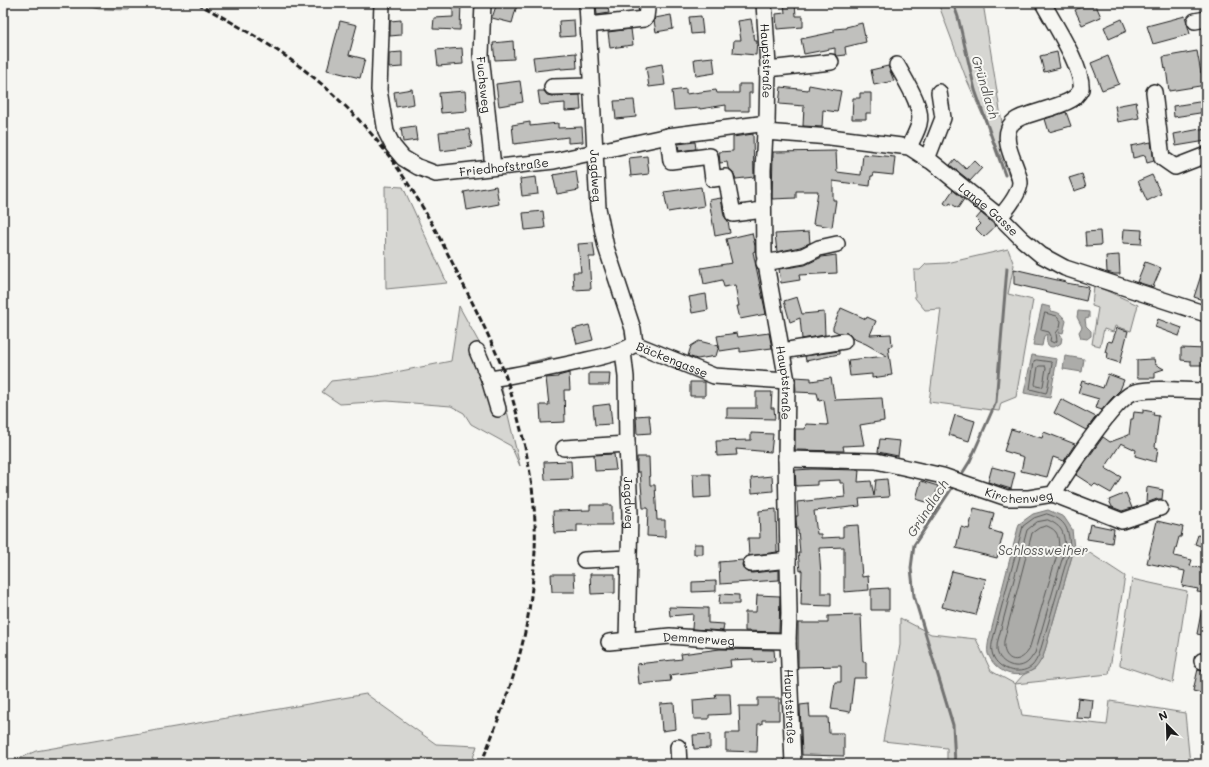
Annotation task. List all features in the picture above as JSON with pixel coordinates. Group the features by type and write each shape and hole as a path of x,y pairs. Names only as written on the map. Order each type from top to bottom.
{"street":[{"name":"Friedhofstraße","path":"382,3 379,90 386,132 392,146 403,158 418,167 436,174 554,161 668,136 766,127"},
{"name":"Fuchsweg","path":"483,3 481,55 493,167"},
{"name":"Jagdweg","path":"587,3 598,208 606,247 633,329 629,348 626,377 630,514 627,640"},
{"name":"Hauptstraße","path":"764,3 768,68 763,210 764,263 787,381 786,459 788,641 793,764"},
{"path":"1000,217 1012,203 1020,183 1014,161 1009,152 1007,142 1008,128 1014,121 1023,116 1068,102 1076,97 1081,89 1080,76 1075,63 1043,3"},
{"path":"588,25 644,19 646,17 647,9"},
{"path":"768,68 831,62"},
{"path":"897,65 916,102 919,112 920,123 909,147"},
{"path":"552,86 591,86"},
{"path":"927,159 943,118 939,92"},
{"path":"1154,92 1162,158 1175,166 1206,155"},
{"name":"Lange Gasse","path":"766,127 909,147 927,159 1000,217 1023,240 1041,255 1065,268 1206,314"},
{"path":"668,136 671,161 710,156 713,179 726,177 733,214 763,210"},
{"path":"764,263 804,256 819,248 837,244"},
{"path":"782,351 844,341"},
{"name":"Bäckengasse","path":"489,379 520,374 629,348 714,376 787,381"},
{"path":"477,351 489,379 498,409"},
{"name":"Kirchenweg","path":"786,459 876,461 943,476 1007,498 1029,498 1053,494 1082,450 1125,397 1134,392 1163,390 1206,392"},
{"path":"564,448 627,444"},
{"path":"1053,494 1122,521 1160,508"},
{"path":"584,560 629,558"},
{"path":"751,564 788,560"},
{"name":"Demmerweg","path":"610,642 670,636 723,640 788,641"},
{"path":"678,747 679,764"}],"shaded area":[{"path":"73,3 132,3 129,10 99,9"},
{"path":"938,3 983,3 1011,180 966,78"},
{"path":"385,186 403,187 447,283 386,289"},
{"path":"1008,249 1014,265 1008,294 1033,300 1016,397 1001,403 999,411 929,402 941,309 925,310 915,298 914,270 920,270 926,264 947,263"},
{"path":"1094,285 1138,305 1131,331 1115,326 1113,332 1104,329 1100,346 1092,344 1098,308 1092,306"},
{"path":"459,306 500,381 520,466 511,446 471,424 464,413 451,406 387,401 340,404 322,392 331,381 376,376 451,361"},
{"path":"1079,546 1125,576 1109,674 1015,684 1023,675 1035,669 1043,657 1074,549"},
{"path":"1132,579 1187,591 1173,683 1120,665"},
{"path":"900,618 931,634 976,639 991,671 1015,684 1022,715 1107,725 1110,701 1185,713 1190,764 947,764 947,748 883,741 900,645"},
{"path":"366,694 436,744 477,746 471,764 6,764 36,751"}],"water":[{"path":"1042,305 1050,307 1050,311 1059,313 1066,321 1063,333 1059,332 1062,337 1061,343 1054,347 1049,346 1047,342 1047,334 1044,336 1042,346 1033,345"},
{"path":"1078,311 1089,312 1089,318 1085,319 1086,326 1091,331 1091,336 1087,339 1081,338 1079,332 1082,327 1077,317"},
{"path":"1032,355 1057,359 1050,398 1024,393"},
{"path":"1065,356 1084,359 1082,372 1063,369"},
{"name":"Schlossweiher","path":"1048,510 1064,517 1072,529 1074,549 1043,657 1034,669 1027,673 1014,675 1002,670 992,661 988,654 989,639 1019,524 1033,514"}],"building":[{"path":"453,3 461,3 460,30 433,29 434,18 453,17"},
{"path":"497,3 511,3 517,5 512,23 492,18"},
{"path":"596,3 607,3 609,13 597,15"},
{"path":"784,3 795,3 796,16 803,16 803,27 777,29 776,14 785,13"},
{"path":"1089,3 1095,3 1101,17 1082,25 1075,10"},
{"path":"671,15 673,29 656,32 654,21 655,18"},
{"path":"701,16 703,33 691,34 689,17"},
{"path":"1185,16 1190,34 1153,44 1147,26"},
{"path":"751,19 755,41 757,41 756,55 733,53 734,40 741,40 738,21"},
{"path":"1122,19 1127,31 1109,39 1104,27"},
{"path":"401,20 401,35 390,36 390,21"},
{"path":"574,20 575,36 560,37 559,21"},
{"path":"340,21 357,25 349,55 365,59 360,78 327,70"},
{"path":"862,23 866,42 845,47 846,55 837,56 835,54 835,48 804,54 801,39 834,32 834,29 846,28"},
{"path":"631,29 633,45 610,48 608,32"},
{"path":"513,41 514,59 495,60 493,43"},
{"path":"462,48 463,64 438,66 436,50"},
{"path":"1197,51 1201,73 1206,73 1206,85 1169,91 1163,57"},
{"path":"402,52 402,67 389,68 389,53"},
{"path":"1057,52 1060,68 1044,72 1040,56"},
{"path":"576,53 577,68 535,71 533,57"},
{"path":"1108,56 1119,84 1102,90 1091,63"},
{"path":"713,57 715,73 696,76 694,59"},
{"path":"662,64 665,85 649,87 646,67"},
{"path":"888,66 894,81 874,85 871,70"},
{"path":"520,81 523,102 499,106 496,84"},
{"path":"739,84 752,84 752,93 749,93 749,111 726,111 726,105 700,109 674,110 672,91 686,89 686,94 716,90 717,93 739,93"},
{"path":"809,85 841,91 837,112 823,110 822,127 803,126 804,106 779,104 781,87 808,90"},
{"path":"412,89 414,104 396,107 394,92"},
{"path":"465,91 467,111 441,113 439,93"},
{"path":"538,91 544,91 547,95 552,96 580,95 581,110 565,111 565,103 540,105"},
{"path":"860,93 871,93 871,113 866,113 866,119 852,119 853,98 860,98"},
{"path":"634,100 636,117 616,119 614,101"},
{"path":"1205,101 1206,112 1174,117 1173,106"},
{"path":"1136,102 1139,118 1118,122 1115,106"},
{"path":"1066,112 1071,126 1049,132 1045,119"},
{"path":"530,122 530,126 558,123 558,128 582,127 583,142 568,143 568,137 514,144 512,125"},
{"path":"415,126 417,140 403,142 401,128"},
{"path":"1206,128 1206,141 1176,146 1174,134"},
{"path":"469,129 472,147 441,151 439,132"},
{"path":"753,134 754,177 736,179 733,172 728,168 727,162 720,163 719,152 733,151 733,137"},
{"path":"695,142 696,149 679,151 678,144"},
{"path":"1151,142 1154,161 1147,163 1145,155 1133,158 1131,146"},
{"path":"836,151 837,172 861,175 863,154 895,157 893,175 874,173 873,176 871,176 870,186 833,181 833,200 836,200 832,227 813,224 818,191 796,191 796,198 772,199 773,152"},
{"path":"647,156 649,174 631,176 629,158"},
{"path":"955,159 966,169 974,160 982,168 970,181 950,165"},
{"path":"576,171 579,190 557,194 553,175"},
{"path":"1082,174 1086,187 1074,191 1069,178"},
{"path":"1152,175 1161,194 1147,201 1138,181"},
{"path":"536,177 538,194 522,196 520,179"},
{"path":"496,186 499,204 467,210 464,192"},
{"path":"701,187 704,206 668,212 664,192"},
{"path":"953,190 964,199 958,208 950,203 948,206 944,203"},
{"path":"721,198 724,216 728,221 730,233 715,236 709,200"},
{"path":"543,211 545,228 525,230 523,213"},
{"path":"981,213 996,226 984,237 976,229 981,224 976,219"},
{"path":"1124,229 1142,230 1141,244 1123,243"},
{"path":"1100,231 1101,245 1086,246 1085,232"},
{"path":"809,232 810,243 800,247 777,252 775,234"},
{"path":"752,233 755,246 755,251 753,252 766,314 740,319 735,285 724,287 722,280 704,284 701,268 732,263 726,239"},
{"path":"593,243 595,257 589,257 591,289 574,290 573,272 581,272 578,244"},
{"path":"836,255 837,273 799,275 800,280 781,283 779,269 805,265 822,257"},
{"path":"1119,255 1120,274 1107,272 1106,256"},
{"path":"1145,262 1161,268 1153,287 1137,282"},
{"path":"1204,266 1206,266 1206,301 1194,297"},
{"path":"1014,269 1066,283 1089,287 1086,301 1014,284"},
{"path":"706,294 708,310 692,313 689,297"},
{"path":"797,297 802,314 824,312 825,335 802,339 800,318 790,322 784,301"},
{"path":"841,308 866,319 867,317 876,321 870,335 891,334 892,346 888,347 892,375 872,378 872,374 850,376 848,360 887,356 852,338 848,333 839,333 833,330"},
{"path":"1158,319 1182,328 1179,336 1155,327"},
{"path":"589,325 593,340 577,344 573,329"},
{"path":"1117,328 1128,331 1120,363 1107,359 1108,353 1105,352 1108,341 1112,342"},
{"path":"737,333 738,337 769,333 772,348 740,352 740,348 720,351 717,336"},
{"path":"699,341 719,346 716,356 697,359 688,356 691,346"},
{"path":"1181,348 1206,349 1206,365 1191,365 1191,361 1181,360"},
{"path":"839,351 839,354 806,361 805,356"},
{"path":"1154,359 1155,364 1164,369 1155,372 1155,378 1137,378 1137,360"},
{"path":"569,373 570,390 564,390 565,422 541,423 540,405 549,405 546,378 558,377"},
{"path":"589,373 610,373 609,385 589,385"},
{"path":"1108,374 1124,380 1120,390 1102,410 1096,408 1099,399 1078,393 1082,381 1103,388"},
{"path":"795,377 811,378 811,381 831,378 835,400 882,398 884,421 860,425 864,445 843,446 844,451 795,450 795,429 805,429 806,424 828,425 824,400 819,401 817,393 796,392"},
{"path":"690,382 705,382 705,396 690,396"},
{"path":"756,392 772,392 771,408 774,408 775,419 727,418 727,408 756,408"},
{"path":"1061,399 1096,417 1086,430 1054,413"},
{"path":"610,404 612,424 595,425 593,406"},
{"path":"1143,410 1154,412 1153,415 1159,416 1155,447 1158,448 1156,462 1135,456 1136,450 1121,443 1105,468 1121,477 1111,493 1095,484 1093,486 1076,475 1103,437 1110,442 1129,435 1131,419 1133,419 1134,412 1143,413"},
{"path":"649,415 651,433 637,434 636,416"},
{"path":"955,415 975,421 969,441 949,435"},
{"path":"1011,429 1042,438 1044,432 1075,444 1064,461 1053,457 1047,477 1021,471 1024,457 1004,451"},
{"path":"751,433 773,434 771,452 736,449 737,455 717,456 716,441 751,440"},
{"path":"880,439 900,441 898,456 878,452"},
{"path":"614,454 616,470 595,471 594,455"},
{"path":"637,457 649,457 650,485 655,485 657,520 665,520 665,537 647,536 648,508 643,508 640,472 637,472"},
{"path":"571,461 572,479 545,480 544,462"},
{"path":"992,467 1015,473 1011,489 988,482"},
{"path":"795,470 859,470 858,482 871,481 874,496 876,480 887,479 889,497 859,499 860,506 814,511 817,534 821,534 821,538 843,537 843,526 858,525 862,577 868,576 869,590 844,592 844,547 819,548 821,593 831,593 831,606 801,605 802,570 800,571 798,553 800,553 796,519 796,516 798,516 797,502 845,497 844,483 840,483 840,480 817,481 817,485 796,486"},
{"path":"693,474 710,474 711,497 694,498"},
{"path":"772,476 773,491 752,493 751,478"},
{"path":"921,481 938,486 933,504 916,499"},
{"path":"1147,487 1163,490 1162,499 1157,499 1146,503"},
{"path":"1126,493 1132,508 1122,511 1112,507 1109,500"},
{"path":"590,505 612,505 612,525 577,525 577,532 554,533 553,511 590,510"},
{"path":"974,508 994,513 990,530 1003,534 997,558 956,548 961,527 969,529"},
{"path":"776,509 777,552 749,556 748,538 760,538 759,511"},
{"path":"1157,521 1183,527 1174,556 1192,560 1190,566 1206,569 1206,593 1197,592 1198,589 1182,586 1185,571 1147,563"},
{"path":"1090,524 1114,529 1112,543 1087,539"},
{"path":"1198,535 1206,538 1206,548 1195,544"},
{"path":"694,544 703,544 703,554 694,554"},
{"path":"743,560 742,565 744,570 747,572 752,573 779,570 779,580 720,584 719,562"},
{"path":"952,571 986,579 976,615 942,607"},
{"path":"551,574 574,574 575,592 552,592"},
{"path":"590,574 615,574 615,593 591,594"},
{"path":"716,581 716,591 692,592 692,582"},
{"path":"889,588 889,610 871,610 871,589"},
{"path":"720,594 739,595 739,604 719,604"},
{"path":"757,595 780,596 779,632 745,631 745,612 756,612"},
{"path":"669,607 708,608 708,623 724,624 723,631 692,629 693,614 670,616"},
{"path":"1202,608 1206,608 1206,636 1197,634"},
{"path":"861,615 863,662 866,662 866,678 854,678 850,712 831,709 835,682 841,682 841,666 798,667 798,623 828,623 828,616"},
{"path":"720,649 774,650 775,661 753,662 753,659 730,660 731,667 670,675 671,681 639,684 637,664 682,659 681,654"},
{"path":"1198,669 1206,671 1206,694 1193,691"},
{"path":"715,694 730,694 731,714 709,715 709,719 694,719 693,700 716,698"},
{"path":"758,698 779,698 779,720 762,720 762,724 758,724 757,752 726,751 726,733 740,733 739,706 758,706"},
{"path":"1078,698 1093,700 1091,719 1076,718"},
{"path":"674,703 676,729 662,731 660,704"},
{"path":"809,704 810,717 828,717 829,733 844,733 844,756 802,755 800,705"},
{"path":"710,734 710,748 694,749 693,735"}],"waterway":[{"name":"Gründlach","path":"953,3 958,17 975,90 1005,175"},
{"name":"Gründlach","path":"960,477 970,461 996,402 1007,268"},
{"path":"527,364 551,358"},
{"name":"Gründlach","path":"954,485 914,545 911,568 914,596 953,725 955,764"}],"railway":[{"path":"197,3 272,47 308,73 341,102 377,141 393,161 433,225 495,350 504,372 519,422 527,458 535,514 535,551 530,602 520,653 507,695 481,764"}]}
